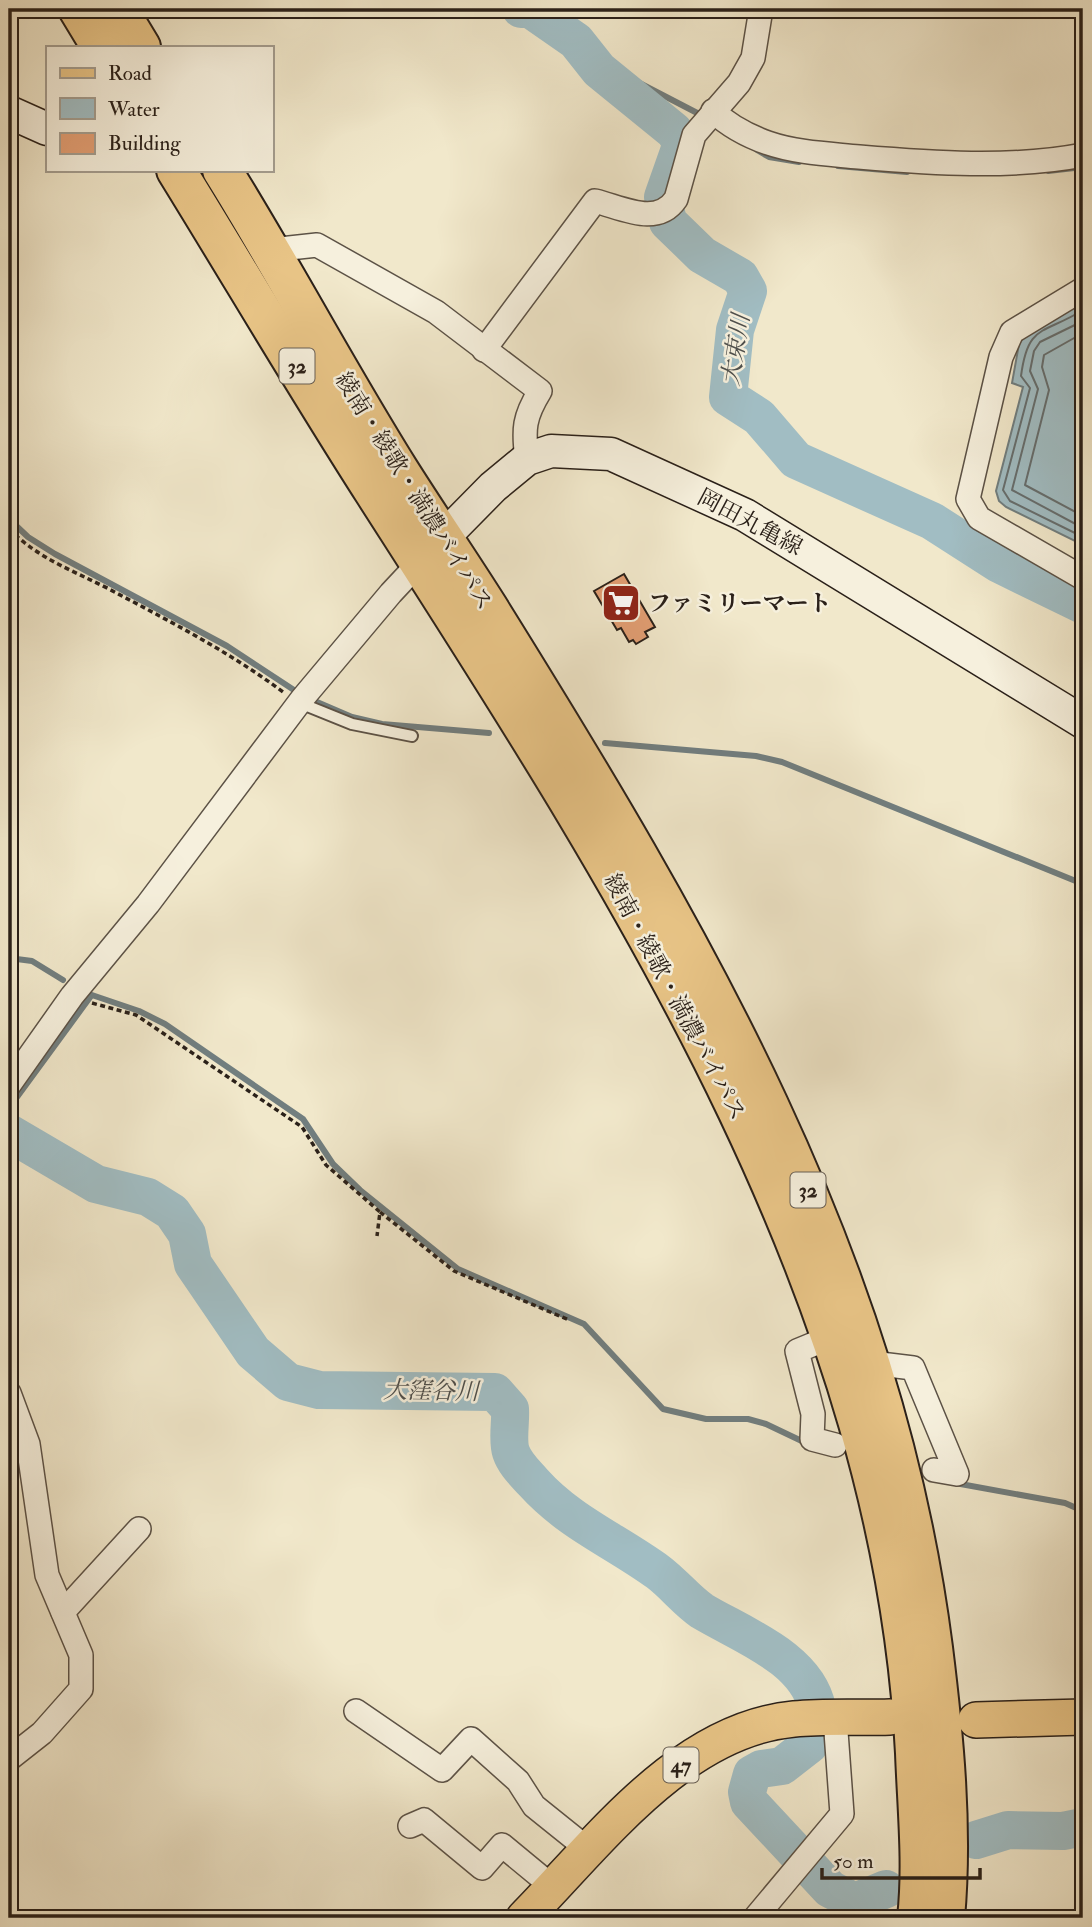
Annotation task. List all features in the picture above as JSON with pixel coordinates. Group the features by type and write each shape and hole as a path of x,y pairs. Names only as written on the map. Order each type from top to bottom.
{"highway":[{"path":"78,9 100,46"},
{"path":"118,9 140,46"},
{"name":"綾南・綾歌・満濃バイパス","path":"177,172 431,550 628,835 714,993 776,1115 823,1227 872,1363 892,1430 924,1580 940,1701 947,1807 945,1918"},
{"name":"綾南・綾歌・満濃バイパス","path":"223,172 271,250 336,368 431,550 458,619 586,833 684,1008 749,1133 794,1238 831,1337 863,1436 896,1582 912,1703 917,1807 917,1918"}],"main road":[{"path":"9,112 46,129"},
{"name":"岡田丸亀線","path":"431,550 493,487 527,459 551,451 611,454 745,515 1083,722"},
{"name":"47","path":"524,1918 655,1783 690,1757 751,1730 792,1719 890,1717"},
{"path":"976,1720 1083,1717"}],"street":[{"path":"484,350 595,201 664,212 676,199 694,135 738,83 752,58 761,9"},
{"path":"709,117 769,144 819,153 906,161 1058,160 1083,155"},
{"path":"271,250 317,245 436,312 540,391 527,412 524,435 527,459"},
{"path":"1083,289 1012,332 1001,357 968,499 979,518 1083,578"},
{"path":"9,1085 72,996 148,904 303,698 431,550"},
{"path":"831,1337 797,1351 813,1415 812,1439 835,1445"},
{"path":"872,1363 913,1368 957,1474 934,1470"},
{"path":"9,1394 28,1444 47,1575 81,1655 81,1689 42,1733 9,1759"},
{"path":"63,1612 139,1529"},
{"path":"356,1711 442,1770 471,1739 518,1781 534,1806 590,1851"},
{"path":"757,1918 842,1814 835,1718"},
{"path":"410,1826 424,1820 482,1868 502,1845 554,1888"}],"lane":[{"path":"303,698 352,724 412,736"}],"path":[{"path":"9,529 68,572 98,583 228,652 303,698"},
{"path":"89,1002 136,1015 248,1087 302,1126 326,1165 454,1271 475,1283 569,1320"},
{"path":"377,1236 380,1212"}],"water":[{"path":"1083,302 1083,545 1006,507 999,501 996,491 1023,387 1012,383 1019,344 1029,330"}],"building":[{"path":"624,574 655,627 645,632 648,637 636,644 633,640 629,642 621,628 617,630 594,591"}],"waterway":[{"name":"大束川","path":"521,9 530,9 576,41 599,70 674,131 682,143 663,197 668,222 702,255 740,277 748,291 735,330 728,397 759,417 796,460 932,521 999,564 1083,605"},
{"path":"544,9 582,32 604,59 624,75 703,116"},
{"path":"757,150 769,157 799,162"},
{"path":"838,166 907,172"},
{"path":"1048,171 1083,167"},
{"path":"9,519 28,537 55,554 227,646 300,694"},
{"path":"310,699 352,717 382,724 489,733"},
{"path":"605,743 756,756 782,762 1083,884"},
{"path":"9,958 32,961 63,980"},
{"path":"86,993 139,1011 165,1024 303,1119 333,1164 360,1190 458,1269 584,1324 663,1409 706,1419 748,1419 766,1424 808,1444"},
{"path":"9,1108 91,996"},
{"name":"大窪谷川","path":"9,1133 96,1184 148,1197 172,1212 187,1234 193,1264 253,1352 288,1382 319,1390 495,1392 510,1409 511,1452 524,1472 547,1496 577,1520 658,1572 702,1611 753,1639 787,1662 811,1690 817,1708"},
{"path":"955,1483 1065,1503 1083,1511"},
{"name":"大窪谷川","path":"809,1745 782,1766 761,1769 752,1774 747,1792 749,1802 830,1889 855,1902 886,1889"},
{"name":"大窪谷川","path":"976,1840 1008,1830 1063,1831 1083,1827"}],"place":[{"name":"ファミリーマート","path":"621,603"}]}
